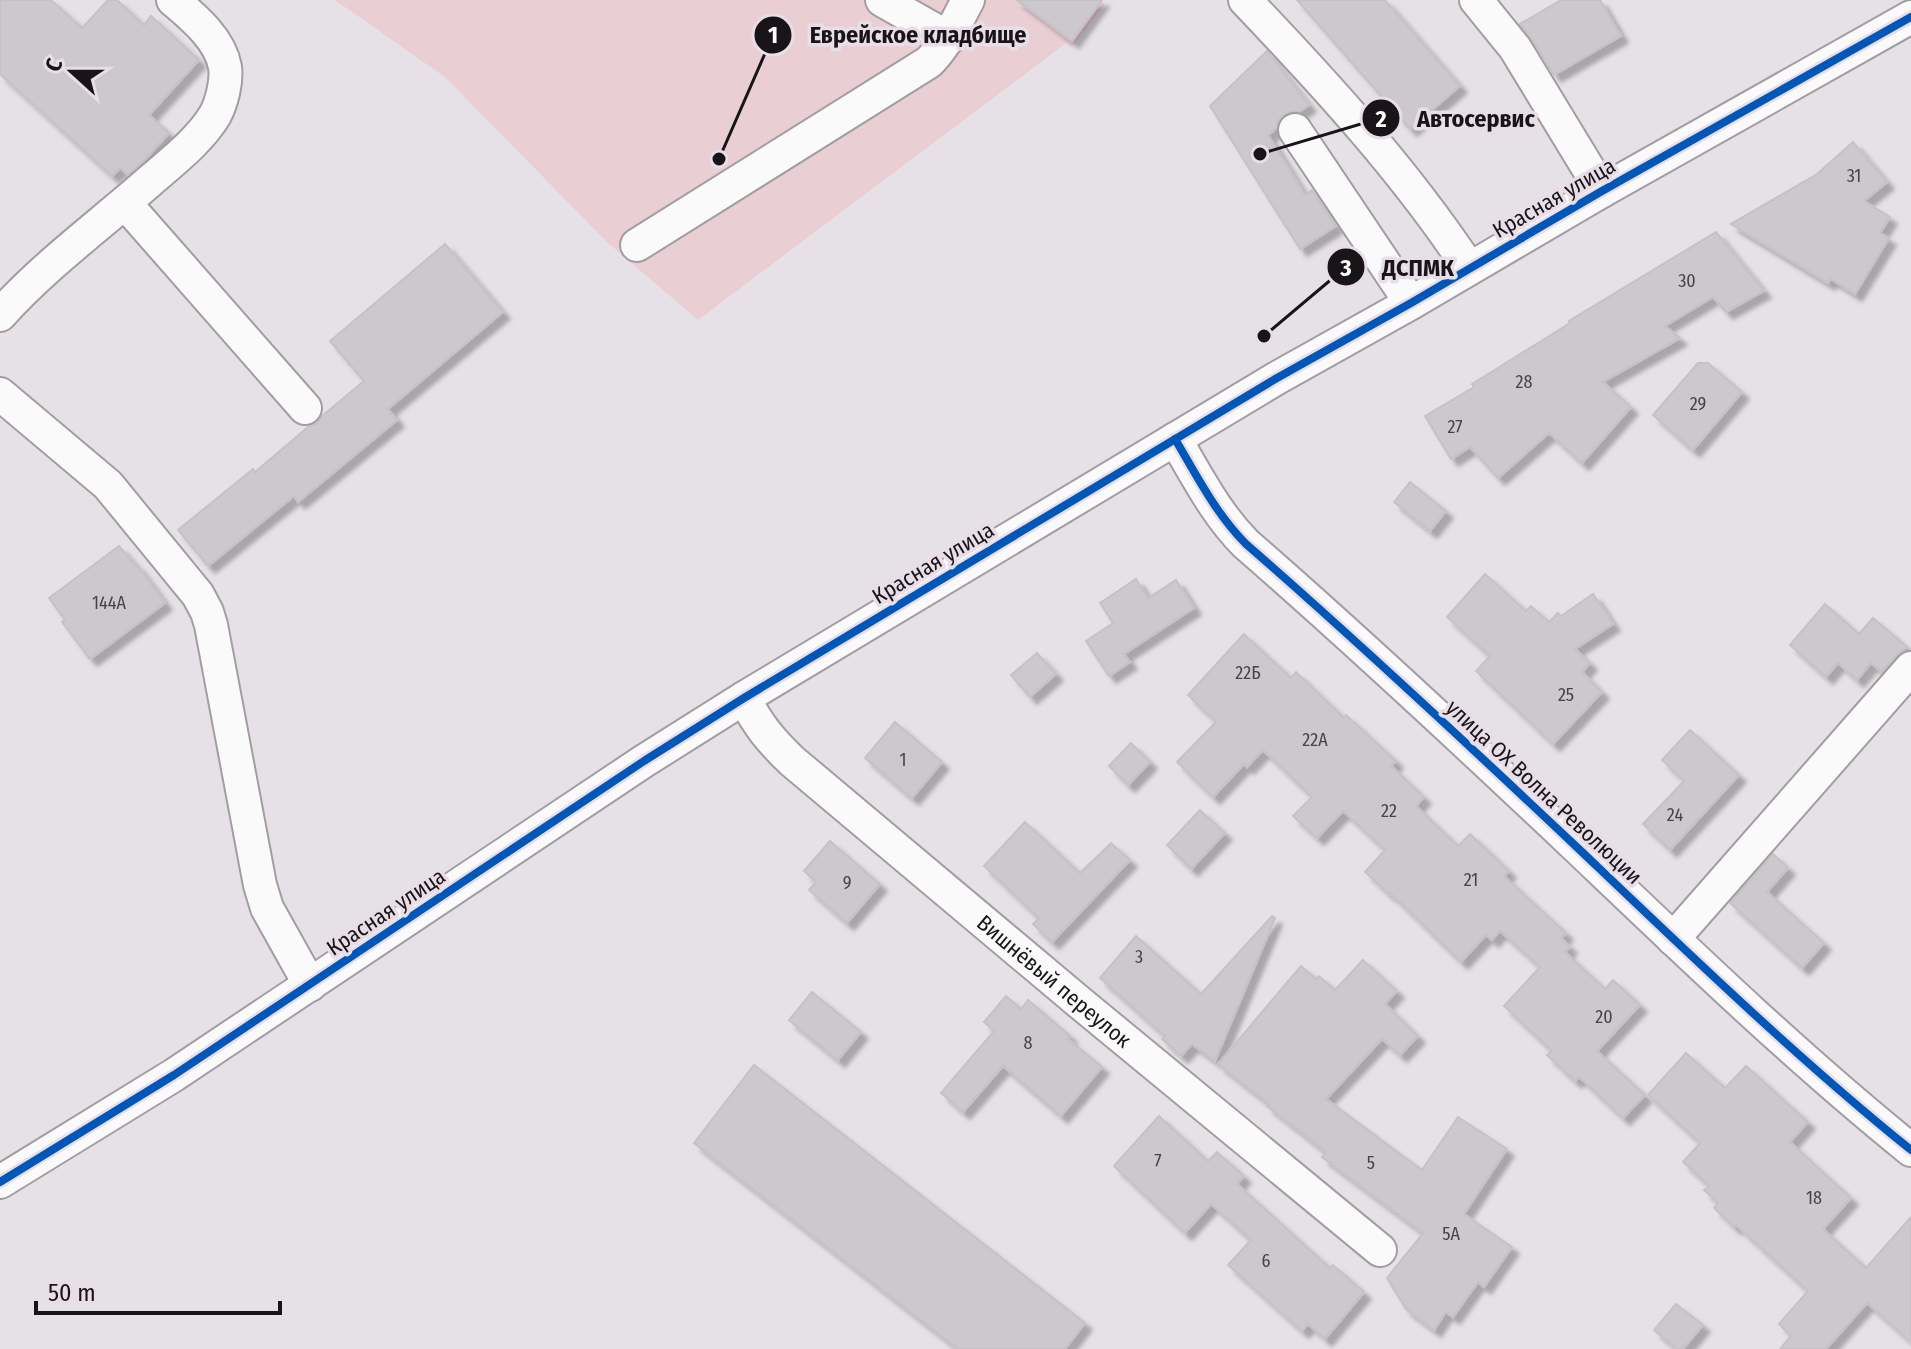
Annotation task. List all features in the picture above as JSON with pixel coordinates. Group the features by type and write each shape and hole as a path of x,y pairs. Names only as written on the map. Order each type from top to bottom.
{"street":[{"path":"0,315 40,274 195,139 215,114 223,89 225,67 216,45 198,21 173,0"},
{"path":"882,0 949,38"},
{"path":"637,245 929,62 949,38 968,0"},
{"path":"1245,0 1374,142 1428,209 1469,268"},
{"path":"1476,0 1515,48 1602,191"},
{"name":"Красная улица","path":"0,1182 174,1075 644,761 744,698 1277,378 1911,17"},
{"path":"1295,130 1411,303"},
{"path":"125,203 305,408"},
{"path":"0,394 108,485 189,583 207,612 260,885 267,908 310,985"},
{"name":"улица ОХ Волна Революции","path":"1175,439 1216,508 1246,544 1466,742 1673,939 1911,1150"},
{"path":"1673,939 1911,668"},
{"name":"Вишнёвый переулок","path":"744,698 756,722 792,761 1380,1250"}],"shaded area":[{"path":"335,0 1101,0 1105,4 1072,47 1066,43 698,320 607,242 445,77"}],"building":[{"path":"0,0 51,0 82,28 108,0 117,0 144,25 151,16 199,60 149,115 169,133 128,175 120,168 112,176 0,74"},
{"path":"1017,0 1102,0 1072,41"},
{"path":"1297,0 1385,0 1460,86 1410,129"},
{"path":"1561,0 1600,0 1621,36 1554,75 1520,24"},
{"path":"1267,51 1309,105 1299,112 1284,115 1278,121 1277,128 1268,135 1305,195 1312,190 1336,226 1300,249 1210,106"},
{"path":"1853,142 1887,182 1864,201 1890,217 1880,233 1889,238 1855,294 1831,279 1828,283 1731,224 1817,174"},
{"path":"1716,232 1764,291 1726,312 1713,297 1665,326 1680,338 1603,382 1631,407 1582,463 1549,433 1498,478 1470,447 1451,459 1425,416 1474,387 1472,384 1569,321"},
{"path":"445,244 503,312 388,409 397,420 298,502 294,496 208,566 178,530 253,469 255,472 309,426 317,423 364,381 330,341"},
{"path":"1698,363 1708,363 1742,392 1693,450 1653,415"},
{"path":"1410,482 1446,511 1430,531 1394,502"},
{"path":"119,546 165,603 90,659 62,622 65,620 49,598"},
{"path":"1485,574 1526,611 1531,606 1549,622 1558,613 1561,616 1593,594 1613,624 1575,649 1590,663 1582,672 1602,692 1553,744 1476,671 1490,656 1447,617"},
{"path":"1136,579 1148,598 1176,580 1194,608 1124,654 1130,662 1109,676 1086,641 1113,623 1100,603"},
{"path":"1825,604 1859,634 1873,618 1907,647 1882,672 1871,663 1857,680 1838,663 1826,677 1790,645"},
{"path":"1244,634 1291,678 1296,672 1344,718 1346,715 1396,761 1391,766 1424,797 1416,806 1458,846 1470,834 1509,871 1504,876 1566,933 1561,938 1570,947 1565,952 1605,989 1613,980 1640,1005 1597,1051 1645,1095 1623,1118 1579,1077 1575,1081 1547,1055 1552,1051 1504,1006 1540,967 1500,931 1492,940 1486,935 1461,962 1365,872 1385,850 1343,811 1317,838 1293,816 1312,797 1263,750 1247,767 1244,764 1213,797 1177,762 1216,722 1188,695"},
{"path":"1037,653 1056,674 1030,697 1011,675"},
{"path":"895,722 942,762 912,798 865,758"},
{"path":"1690,730 1739,775 1670,850 1643,824 1684,781 1662,760"},
{"path":"1131,743 1150,762 1128,785 1109,766"},
{"path":"1200,810 1225,833 1191,869 1167,845"},
{"path":"1025,822 1080,873 1111,843 1130,860 1052,942 1033,924 1039,918 984,866"},
{"path":"830,841 880,884 847,923 809,890 816,882 804,871"},
{"path":"1773,854 1788,868 1767,892 1824,943 1802,968 1730,903"},
{"path":"1272,916 1275,918 1215,1061 1192,1044 1181,1056 1162,1039 1165,1036 1100,978 1136,936 1201,994"},
{"path":"1363,960 1397,991 1385,1004 1418,1036 1400,1055 1382,1039 1326,1099 1422,1170 1458,1117 1507,1149 1464,1214 1512,1247 1484,1287 1478,1282 1453,1317 1446,1312 1434,1330 1406,1309 1387,1278 1423,1233 1322,1157 1326,1152 1218,1064 1301,966 1335,990"},
{"path":"812,992 861,1032 838,1060 789,1020"},
{"path":"1006,996 1021,1009 1028,1000 1102,1067 1061,1116 1003,1066 963,1112 941,1093 994,1031 984,1022"},
{"path":"1686,1053 1725,1088 1746,1066 1808,1122 1790,1142 1851,1198 1823,1229 1866,1268 1911,1217 1911,1342 1867,1303 1826,1349 1780,1349 1791,1336 1779,1324 1808,1291 1714,1208 1718,1203 1704,1190 1709,1186 1683,1162 1700,1143 1648,1095"},
{"path":"754,1065 1085,1323 1065,1349 958,1349 694,1143"},
{"path":"1159,1116 1208,1161 1217,1152 1244,1176 1237,1184 1330,1268 1333,1265 1364,1292 1325,1339 1308,1324 1302,1331 1228,1265 1251,1240 1211,1204 1185,1233 1114,1166"},
{"path":"1676,1304 1703,1325 1683,1349 1677,1349 1654,1330"}],"cycle path":[{"path":"0,1182 174,1075 644,761 744,698 1277,378 1911,17"},
{"path":"1175,439 1216,507 1246,544 1416,696 1826,1079 1911,1150"}],"place":[{"name":"Автосервис","path":"1260,154"},
{"name":"Еврейское кладбище","path":"719,159"},
{"name":"ДСПМК","path":"1264,336"}]}
